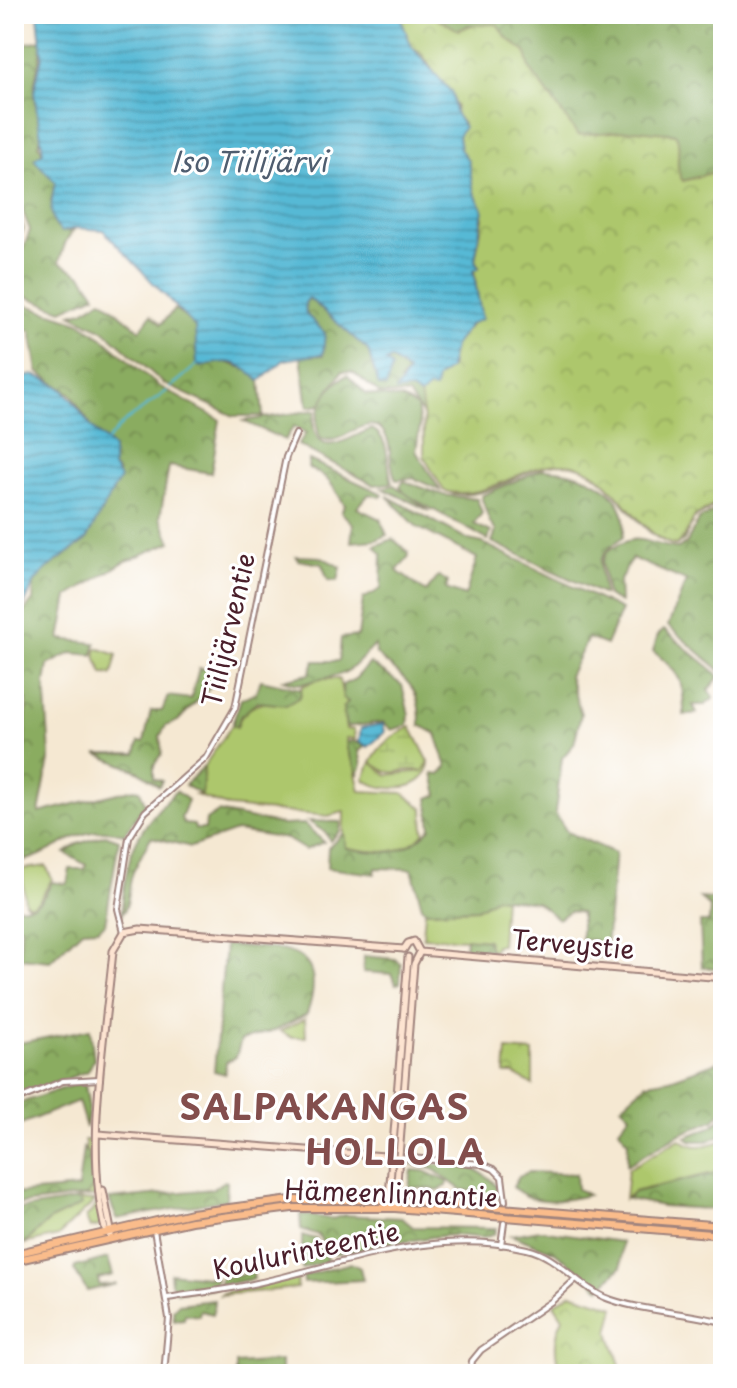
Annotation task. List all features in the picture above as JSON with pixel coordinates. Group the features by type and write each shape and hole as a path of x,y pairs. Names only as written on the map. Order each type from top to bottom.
{"main road":[{"path":"124,932 140,929 404,949"},
{"name":"Tiilijärventie","path":"110,1235 100,1177 100,1079 113,951 124,932"},
{"path":"395,1157 419,954 414,941 404,949"},
{"path":"391,1208 408,957 404,949"},
{"path":"408,957 419,954"},
{"name":"Terveystie","path":"419,954 723,978"},
{"path":"98,1134 395,1157"},
{"name":"Hämeenlinnantie","path":"14,1254 259,1202 392,1200 723,1226"},
{"name":"Hämeenlinnantie","path":"153,1225 260,1211 391,1208 723,1235"},
{"name":"Hämeenlinnantie","path":"14,1261 110,1235"}],"street":[{"name":"Tiilijärventie","path":"124,932 118,909 129,838 145,812 206,758 235,708 286,457 296,434"},
{"path":"14,1101 63,1081 100,1079"},
{"path":"395,1157 488,1166 502,1177 505,1201"},
{"path":"501,1245 504,1223"},
{"path":"153,1225 167,1298 169,1332 164,1374"},
{"name":"Koulurinteentie","path":"167,1298 256,1283 428,1243 501,1245 551,1258 575,1279 610,1299 723,1322"},
{"path":"470,1374 472,1361 481,1350 552,1301 575,1279"}],"green space":[{"path":"398,14 430,14 458,30 472,25 497,24 507,38 526,52 530,69 578,135 636,130 676,134 678,169 683,181 714,172 723,185 711,208 714,226 723,229 723,500 695,516 685,536 676,545 653,533 604,482 578,466 543,466 479,491 462,493 444,491 424,457 420,394 450,368 454,345 471,324 477,294 474,269 479,267 475,260 483,218 459,148 458,135 463,124 455,114 456,106 420,51 411,48"},
{"path":"399,14 723,14 723,269 464,127 446,88 412,47"},
{"path":"41,40 34,93 40,126 39,145 56,182 51,201 68,232 75,228 66,241 59,262 83,276 96,295 62,310 25,296 18,270 30,230 14,189 14,159 18,156 14,155 14,46"},
{"path":"14,203 24,229 14,251"},
{"path":"309,298 368,350 374,372 391,359 408,372 400,381 723,476 723,502 694,518 684,541 676,545 651,533 606,484 581,467 547,465 485,491 451,493 430,467 425,449 424,416 408,395 380,394 353,372 342,371 320,405 308,407 301,356 323,355 324,348 319,332 306,314 305,303"},
{"path":"102,299 140,330 151,315 161,324 175,309 196,327 210,364 217,359 249,370 260,381 263,416 234,416 164,384 105,331 71,314 83,311"},
{"path":"14,301 79,322 102,337 157,385 220,420 211,473 169,466 160,517 171,542 124,562 68,597 60,639 96,643 93,655 71,653 48,665 45,683 50,755 39,813 134,789 140,790 145,804 124,834 107,831 80,835 45,853 18,862 27,699 14,697 14,625 33,600 34,583 46,569 86,540 118,473 113,467 113,448 92,428 71,394 38,372 31,330 14,333"},
{"path":"347,375 366,394 402,399 417,407 420,426 416,451 440,490 413,478 396,480 389,445 379,427 364,426 336,439 321,439 317,421 322,403 333,387"},
{"path":"316,410 313,422 315,432 320,441 327,444 342,442 372,429 378,433 385,445 392,483 374,485 298,445 306,433 294,426 285,440 243,421"},
{"path":"309,460 383,494 381,497 369,494 357,508 380,519 387,535 376,540 351,542 353,524 341,512 345,505 327,479 308,468"},
{"path":"542,469 587,478 601,485 620,506 624,520 623,537 607,551 601,562 604,595 492,542 496,531 481,496"},
{"path":"404,481 443,495 477,499 482,513 474,524 491,532 488,540 405,494 400,486"},
{"path":"394,485 430,511 382,488"},
{"path":"387,496 469,540 483,543 621,610 606,645 588,638 569,676 581,714 574,744 562,758 555,813 567,832 615,853 605,957 580,957 581,950 596,950 595,940 581,940 581,913 570,911 558,919 537,902 496,897 477,909 427,911 422,907 412,869 376,868 375,874 327,868 328,848 344,833 346,848 382,852 402,849 421,837 431,828 428,798 438,795 433,774 440,775 447,767 436,734 420,725 420,711 414,691 376,654 375,645 352,668 341,674 303,684 283,680 309,674 314,661 339,661 341,638 358,636 363,599 381,589 382,554 375,546 393,539 408,552 409,556 397,571 426,592 439,576 448,582 446,589 465,596 477,558 417,527"},
{"path":"723,507 723,673 668,626 686,581 632,558 619,582 620,603 607,596 602,563 606,553 635,539 678,548 686,544 699,519"},
{"path":"296,556 321,557 341,567 338,581 328,580 322,564 298,560"},
{"path":"664,630 720,676 708,690 714,698 705,705 693,705 697,713 684,715 679,678 653,651 658,635"},
{"path":"97,648 117,655 112,675 103,674 95,656"},
{"path":"370,663 402,685 409,715 408,725 392,730 383,722 346,727 343,708 348,702 343,698 342,685 355,679"},
{"path":"199,668 225,672 178,721 166,726 160,736 162,754 154,765 154,778 162,781 159,786 140,772 97,754 136,754 139,742 144,742 151,711 162,711 168,696 191,699"},
{"path":"320,679 339,679 343,698 348,702 343,709 346,729 354,730 355,739 346,738 348,754 359,770 356,773 360,791 403,793 423,808 424,834 406,847 376,852 343,847 344,812 328,816 229,807 196,795 202,794 204,766 232,725 237,726 247,710 262,703 300,697 302,686"},
{"path":"261,680 301,689 300,697 286,705 257,702 240,717 237,727 232,725 241,699 256,692"},
{"path":"411,727 429,762 423,771 386,771 371,762 388,741"},
{"path":"346,742 366,746 359,751 362,765 358,775 346,747"},
{"path":"371,762 387,775 423,771 429,762 427,772 413,785 392,788 381,787 364,779"},
{"path":"204,766 202,795 185,785"},
{"path":"176,791 188,800 181,818 184,824 194,825 195,829 205,829 206,820 218,812 283,825 304,824 324,842 305,850 287,839 236,831 191,847 151,837 133,872 121,916 134,847 149,820"},
{"path":"308,821 341,822 340,831 330,841 326,833"},
{"path":"105,835 119,840 105,924 98,929 82,930 50,961 20,958 21,926 14,925 14,907 38,903 52,882 67,884 70,869 84,869 86,865 65,853 78,844"},
{"path":"46,866 52,879 39,901 31,906 25,903 22,869"},
{"path":"496,897 504,897 501,945 495,945 494,950 490,950 487,940 423,937 425,911 477,909"},
{"path":"700,898 723,900 723,969 702,967 700,922 709,922 710,907"},
{"path":"466,938 487,940 490,950 465,948"},
{"path":"225,945 294,954 305,961 312,973 313,990 307,1014 276,1030 241,1040 236,1057 226,1062 225,1074 214,1071"},
{"path":"364,956 395,959 401,964 400,983 396,984 391,974 363,972"},
{"path":"305,1019 306,1037 291,1037 280,1031"},
{"path":"90,1029 94,1059 88,1071 14,1098 14,1044"},
{"path":"507,1050 533,1052 533,1085 514,1074 505,1074"},
{"path":"723,1060 723,1110 714,1120 678,1135 627,1165 628,1142 619,1129 630,1115 621,1106 647,1083 670,1079"},
{"path":"79,1083 85,1084 89,1109 86,1128 78,1101 14,1127 14,1105"},
{"path":"723,1117 723,1134 708,1141 692,1141 686,1137 711,1127"},
{"path":"680,1139 696,1146 723,1141 723,1171 634,1192 625,1199 628,1169"},
{"path":"84,1140 91,1140 96,1196 76,1198 87,1196 93,1187"},
{"path":"83,1148 89,1155 93,1187 87,1196 14,1205 14,1194 78,1188"},
{"path":"409,1164 450,1165 475,1170 495,1184 502,1197 460,1189 433,1169"},
{"path":"412,1170 424,1171 448,1182 447,1186 438,1190 409,1187"},
{"path":"723,1171 723,1210 662,1206 627,1199 634,1192"},
{"path":"528,1172 576,1174 577,1189 588,1195 559,1200 530,1197 513,1187 519,1177"},
{"path":"227,1182 226,1200 117,1219 109,1199 212,1189"},
{"path":"78,1200 95,1201 58,1236 24,1244 50,1220 81,1205"},
{"path":"78,1200 82,1205 50,1220 24,1244 14,1246 14,1210"},
{"path":"100,1201 100,1226 90,1228 86,1218"},
{"path":"300,1214 332,1219 344,1215 402,1218 413,1227 496,1228 494,1234 484,1238 453,1235 432,1237 334,1254 327,1250 318,1235 301,1229"},
{"path":"540,1230 622,1242 621,1267 600,1288 555,1252 511,1235"},
{"path":"302,1235 316,1239 328,1261 302,1269"},
{"path":"108,1258 113,1275 98,1279 99,1285 116,1284 87,1291 75,1267"},
{"path":"251,1260 254,1279 220,1285 220,1278 249,1273"},
{"path":"351,1263 360,1268 363,1280 304,1283 303,1276"},
{"path":"170,1273 216,1278 215,1288 177,1292 171,1283"},
{"path":"298,1276 297,1288 220,1295 222,1293"},
{"path":"571,1293 615,1307 609,1332 623,1374 561,1374 556,1346 557,1332 563,1318 554,1304"},
{"path":"214,1300 213,1314 200,1311 199,1316 185,1314 184,1319 174,1320 173,1310 178,1304"},
{"path":"281,1361 281,1374 236,1374 236,1364"}],"water":[{"name":"Iso Tiilijärvi","path":"38,14 399,14 412,47 452,93 455,113 464,127 458,136 460,149 468,160 474,192 483,210 475,260 479,269 473,270 482,319 470,324 454,346 449,369 437,379 435,389 429,388 420,396 411,390 396,391 408,372 391,359 386,362 392,367 386,387 379,386 368,350 309,298 305,303 306,314 325,333 323,354 284,360 260,381 233,363 197,365 195,327 103,230 75,228 62,232 54,222 51,209 55,182 34,159 43,152 34,92 42,56"},
{"path":"34,375 62,389 92,428 113,448 113,467 120,478 86,540 46,569 34,583 18,619 14,618 14,387 25,377"},
{"path":"383,724 385,732 368,747 359,741 361,728"}],"waterway":[{"path":"170,388 197,365"},
{"path":"107,441 122,424 167,391"}],"district":[{"name":"SALPAKANGAS","path":"325,1108"},
{"name":"HOLLOLA","path":"396,1153"}]}
